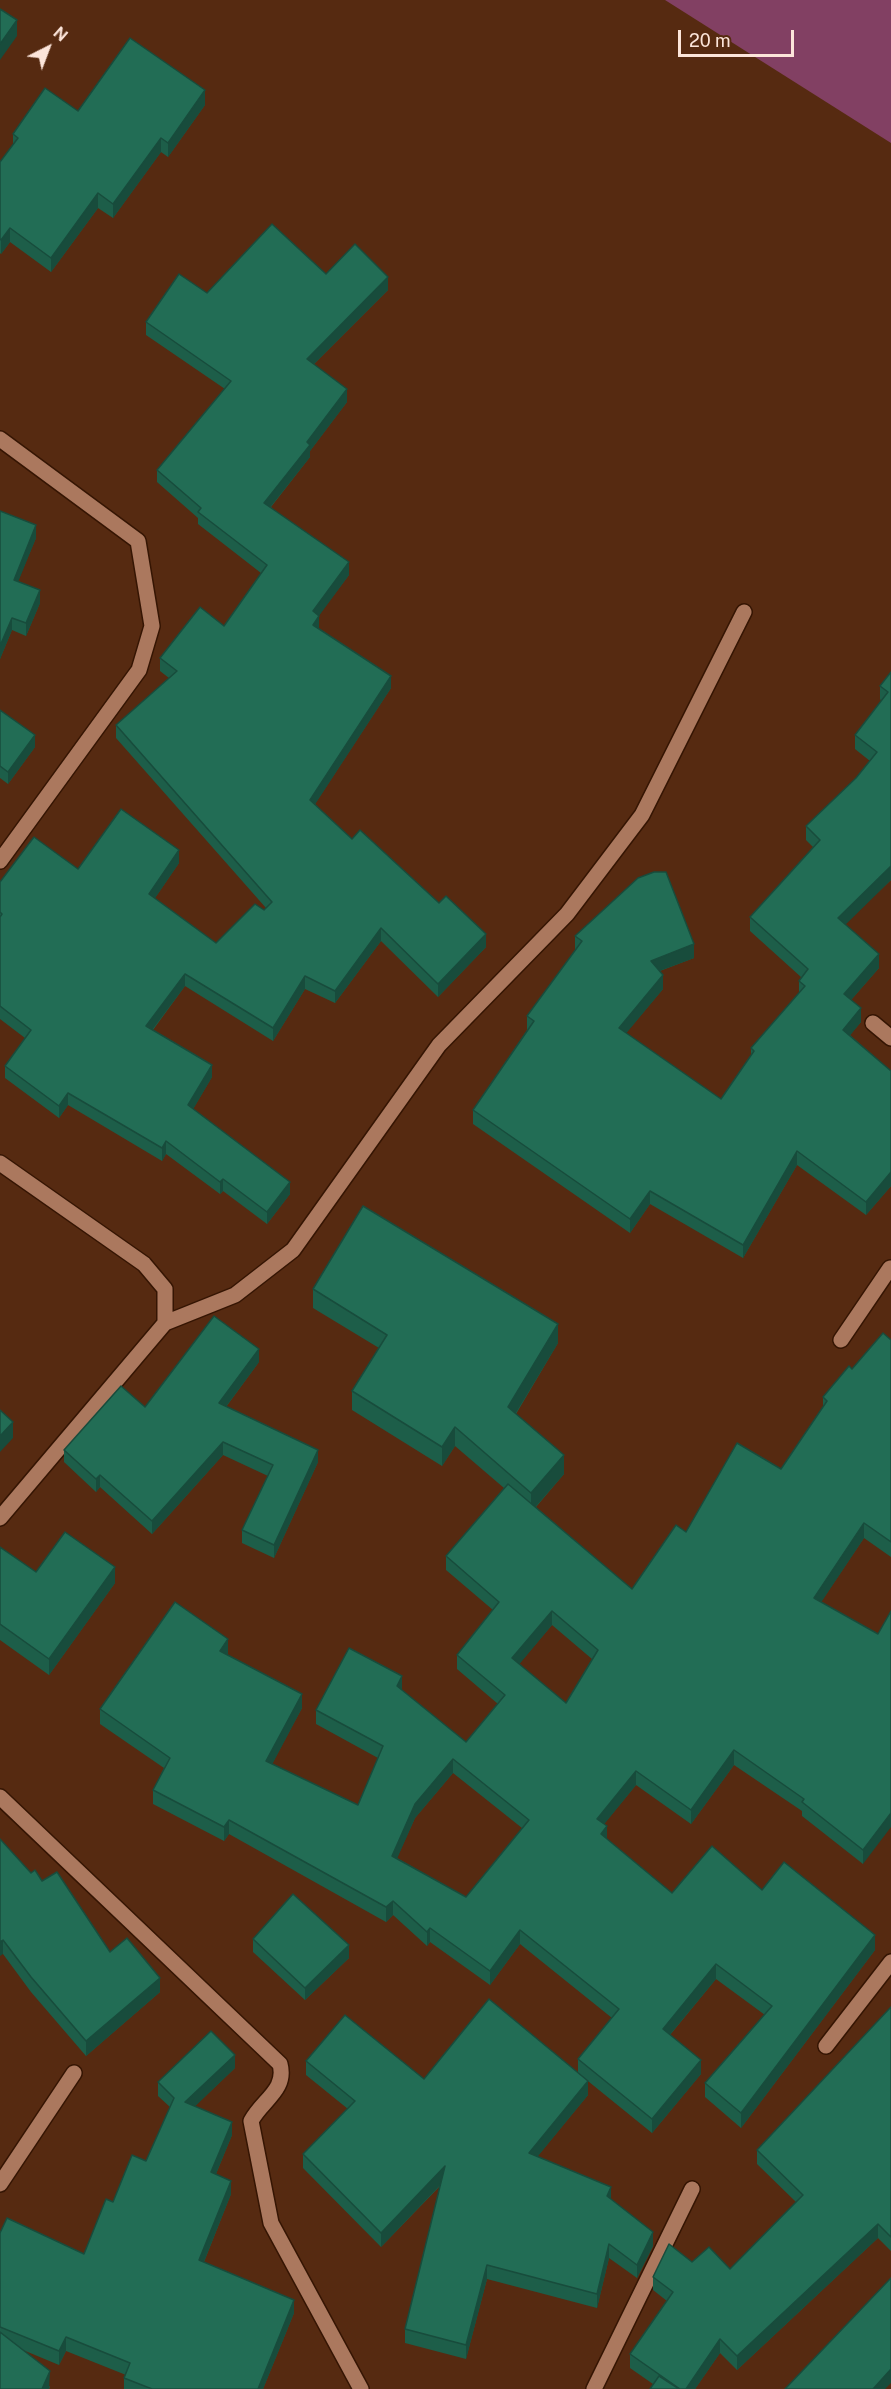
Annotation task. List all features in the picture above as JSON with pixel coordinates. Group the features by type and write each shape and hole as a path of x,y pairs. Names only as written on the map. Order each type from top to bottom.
{"street":[{"path":"0,439 138,541 152,626 139,670 0,861"},
{"path":"0,1518 165,1323 235,1295 292,1250 439,1045 567,914 642,815 744,612"},
{"path":"873,1023 891,1038"},
{"path":"0,1163 144,1264 165,1289 165,1323"},
{"path":"841,1340 891,1268"},
{"path":"0,1797 280,2064 283,2076 279,2088 256,2112 251,2121 266,2212 361,2389"},
{"path":"826,2046 891,1962"},
{"path":"0,2184 74,2073"},
{"path":"594,2389 692,2189"}],"shaded area":[{"path":"665,0 891,0 891,143"}],"building":[{"path":"0,9 17,20 0,44"},
{"path":"130,38 205,90 168,143 161,138 113,204 98,193 51,258 10,228 1,240 0,162 18,138 13,134 45,88 78,111"},
{"path":"272,224 326,274 355,244 388,277 307,359 347,389 307,442 310,445 264,503 349,562 313,611 319,616 313,625 391,676 310,800 352,839 360,830 439,903 446,896 486,934 438,984 381,928 335,991 305,976 273,1028 185,974 146,1026 212,1065 188,1105 290,1182 267,1212 223,1179 220,1182 166,1141 162,1148 68,1093 59,1106 5,1066 31,1030 0,1006 0,917 2,914 0,912 0,882 34,837 78,869 121,809 179,850 149,894 216,943 255,904 264,910 272,902 116,725 177,671 160,658 200,607 224,626 267,565 198,512 201,508 157,470 231,381 146,322 179,274 207,293"},
{"path":"0,511 36,525 14,580 40,590 26,623 12,618 0,646"},
{"path":"891,672 891,866 838,918 879,954 844,994 861,1008 843,1030 891,1071 891,1172 866,1202 797,1151 743,1245 650,1191 630,1219 473,1110 534,1021 527,1016 582,941 575,936 638,878 654,872 666,872 694,944 651,961 663,975 619,1028 721,1099 754,1051 751,1048 805,986 799,981 808,969 750,917 820,840 806,826 856,778 877,752 855,735 888,692 880,686"},
{"path":"0,710 35,735 8,772 0,766"},
{"path":"363,1206 558,1324 508,1407 564,1455 531,1493 455,1427 442,1447 352,1391 387,1335 313,1289"},
{"path":"214,1316 259,1349 219,1403 318,1450 274,1545 242,1530 273,1465 223,1442 152,1521 100,1475 96,1479 64,1450 121,1386 145,1407"},
{"path":"883,1333 891,1340 891,1542 864,1523 814,1598 878,1634 891,1611 891,1813 863,1850 802,1802 804,1799 734,1750 691,1810 636,1771 597,1819 607,1826 601,1834 672,1893 712,1846 762,1890 784,1862 875,1935 741,2113 705,2083 772,2006 716,1964 663,2029 701,2060 652,2119 578,2059 619,2009 520,1930 490,1971 430,1928 427,1932 393,1901 386,1907 229,1820 224,1827 153,1790 170,1758 100,1709 175,1602 228,1639 220,1651 302,1694 266,1761 358,1805 383,1746 316,1710 349,1648 402,1676 397,1686 466,1742 505,1695 457,1655 499,1602 446,1556 508,1484 632,1589 676,1525 686,1532 737,1443 781,1469 827,1401 823,1397 849,1366 852,1369","holes":["552,1611 598,1650 566,1703 512,1658","453,1759 529,1820 466,1897 392,1856 415,1804"]},
{"path":"0,1410 13,1422 0,1436"},
{"path":"65,1532 115,1567 49,1659 0,1624 0,1547 36,1572"},
{"path":"0,1839 31,1873 35,1870 42,1881 57,1872 110,1952 127,1938 160,1978 86,2041 31,1977 3,1940 0,1942"},
{"path":"293,1894 349,1945 305,1988 253,1939"},
{"path":"489,1999 588,2081 529,2153 611,2187 607,2196 653,2232 637,2265 609,2244 597,2294 487,2265 466,2345 405,2329 445,2166 381,2233 303,2154 355,2101 306,2061 345,2015 424,2079"},
{"path":"891,2007 891,2237 878,2224 737,2356 720,2339 686,2389 680,2389 630,2354 673,2292 653,2277 669,2244 692,2262 709,2247 730,2269 803,2195 757,2150"},
{"path":"211,2031 235,2055 185,2102 232,2122 211,2172 231,2181 199,2260 294,2300 258,2389 152,2389 124,2378 130,2363 66,2337 59,2351 0,2327 0,2233 7,2218 84,2254 106,2199 113,2202 132,2155 146,2161 174,2098 158,2082"},
{"path":"891,2278 891,2369 873,2389 785,2389"},
{"path":"0,2332 50,2371 42,2389 0,2389"},
{"path":"659,2376 679,2389 650,2389"}]}
